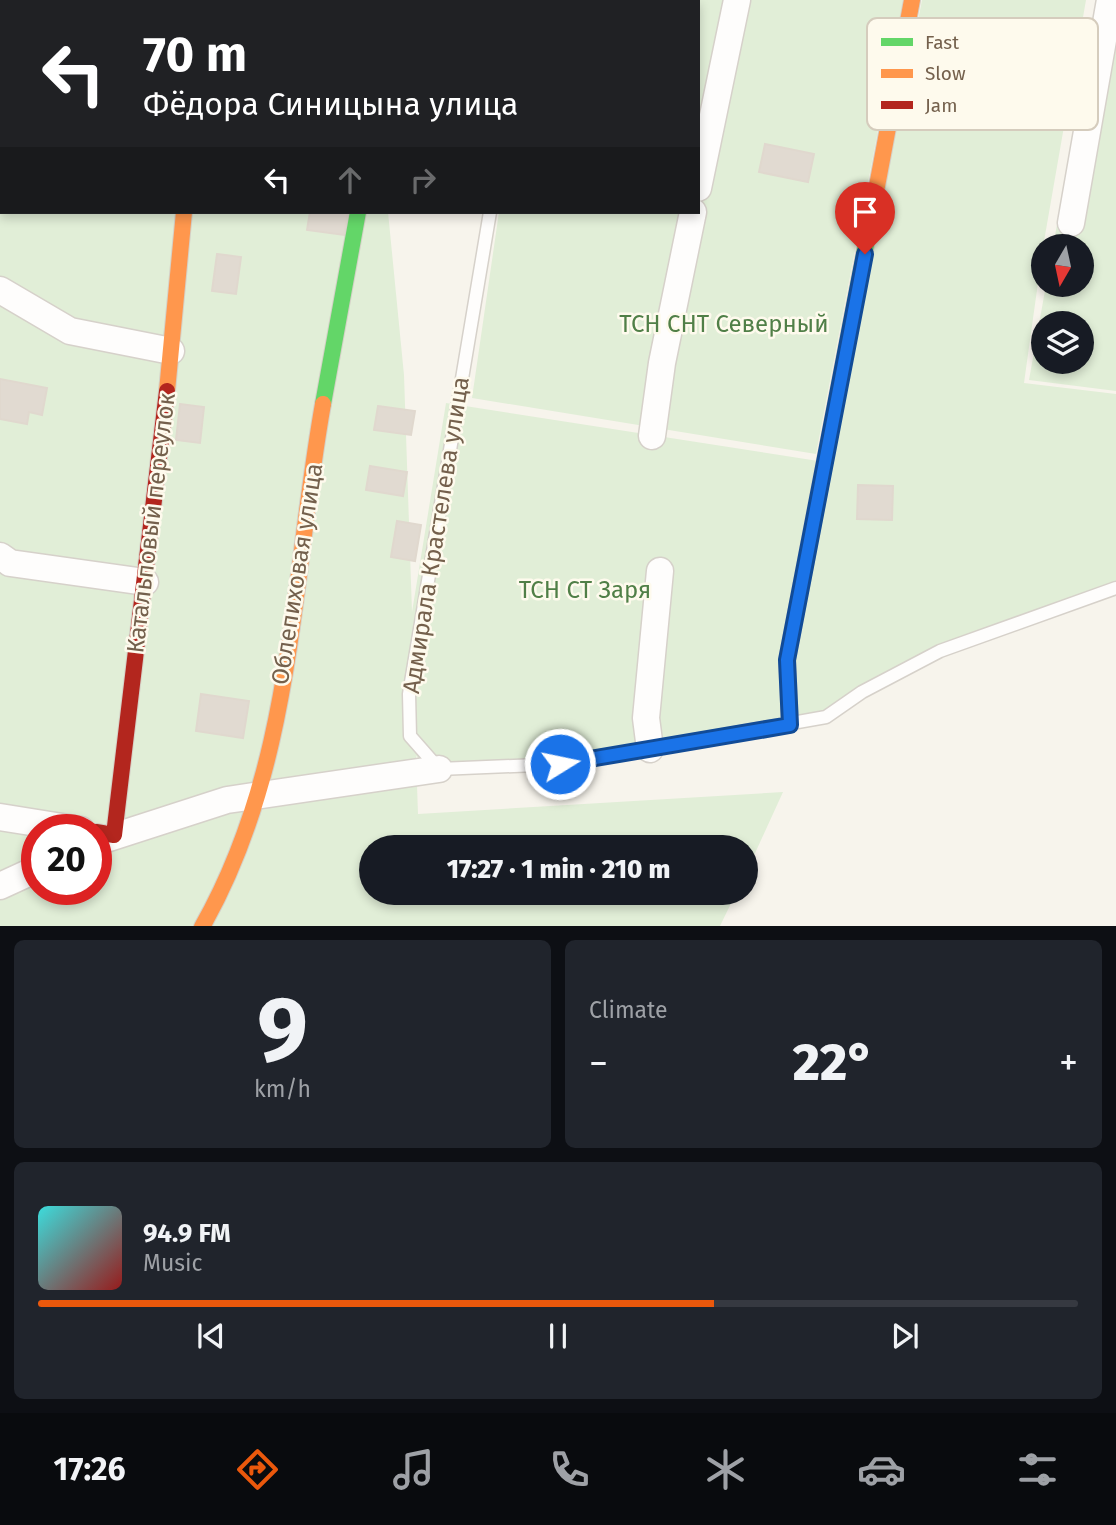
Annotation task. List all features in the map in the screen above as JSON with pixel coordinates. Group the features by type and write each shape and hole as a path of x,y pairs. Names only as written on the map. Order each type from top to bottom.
{"street":[{"path":"700,178 737,0"},
{"path":"909,18 912,0"},
{"path":"1098,68 1110,0"},
{"path":"790,725 787,660 887,130"},
{"path":"1071,222 1087,130"},
{"name":"Катальповый переулок","path":"106,814 145,582 184,214"},
{"name":"Облепиховая улица","path":"202,926 213,910 234,861 257,794 278,704 312,471 358,214"},
{"path":"652,436 663,363 693,214"},
{"path":"0,290 71,331 171,351"},
{"path":"0,556 10,563 145,582"},
{"path":"650,749 646,718 660,571"},
{"path":"112,833 257,794 439,769"},
{"path":"0,817 21,820"},
{"path":"0,886 21,876"}],"lane":[{"name":"Адмирала Крастелева улица","path":"439,769 410,736 409,694 490,214"},
{"path":"439,769 560,764 826,717 862,692 940,651 1116,588"}],"green space":[{"name":"ТСН СНТ Северный","path":"700,0 903,0 900,18 867,18 867,130 878,130 816,454 472,398 499,214 700,214"},
{"path":"922,0 1086,0 1083,18 918,18"},
{"path":"1097,0 1116,0 1116,391 1029,380 1031,369 1031,374 1094,374 1094,311 1041,311 1044,298 1094,298 1094,234 1055,234 1074,130 1098,130 1098,18 1094,18"},
{"name":"ТСН СТ Заря","path":"896,130 1063,130 1045,234 1031,234 1031,298 1036,298 1034,311 1031,311 1031,333 1024,383 1116,394 1116,581 1006,622 825,713 574,758 441,763 423,762 416,756 418,814 783,792 758,847 758,835 359,835 359,905 730,905 720,926 0,926 0,214 388,214 404,375 412,612 446,403 831,463"}],"building":[{"path":"765,144 814,154 808,182 759,172"},
{"path":"310,214 348,214 344,235 307,230"},
{"path":"217,254 241,257 236,294 212,291"},
{"path":"0,379 47,388 42,415 29,412 27,424 0,419"},
{"path":"180,404 204,407 200,443 176,440"},
{"path":"378,406 415,411 411,435 374,430"},
{"path":"370,466 407,472 403,496 366,490"},
{"path":"858,485 893,486 892,520 857,519"},
{"path":"397,521 421,525 415,561 391,557"},
{"path":"201,694 249,701 243,738 196,731"}],"traffic: fast":[{"path":"323,404 358,214"},
{"path":"790,725 787,660 871,218"}],"traffic: slow":[{"path":"909,18 912,0"},
{"path":"871,218 888,130"},
{"path":"167,391 184,214"},
{"path":"202,926 232,865 255,802 272,738 285,672 323,404"}],"traffic: jam":[{"path":"112,835 167,391"}],"route":[{"path":"560,764 790,725 787,660 865,254"}]}
